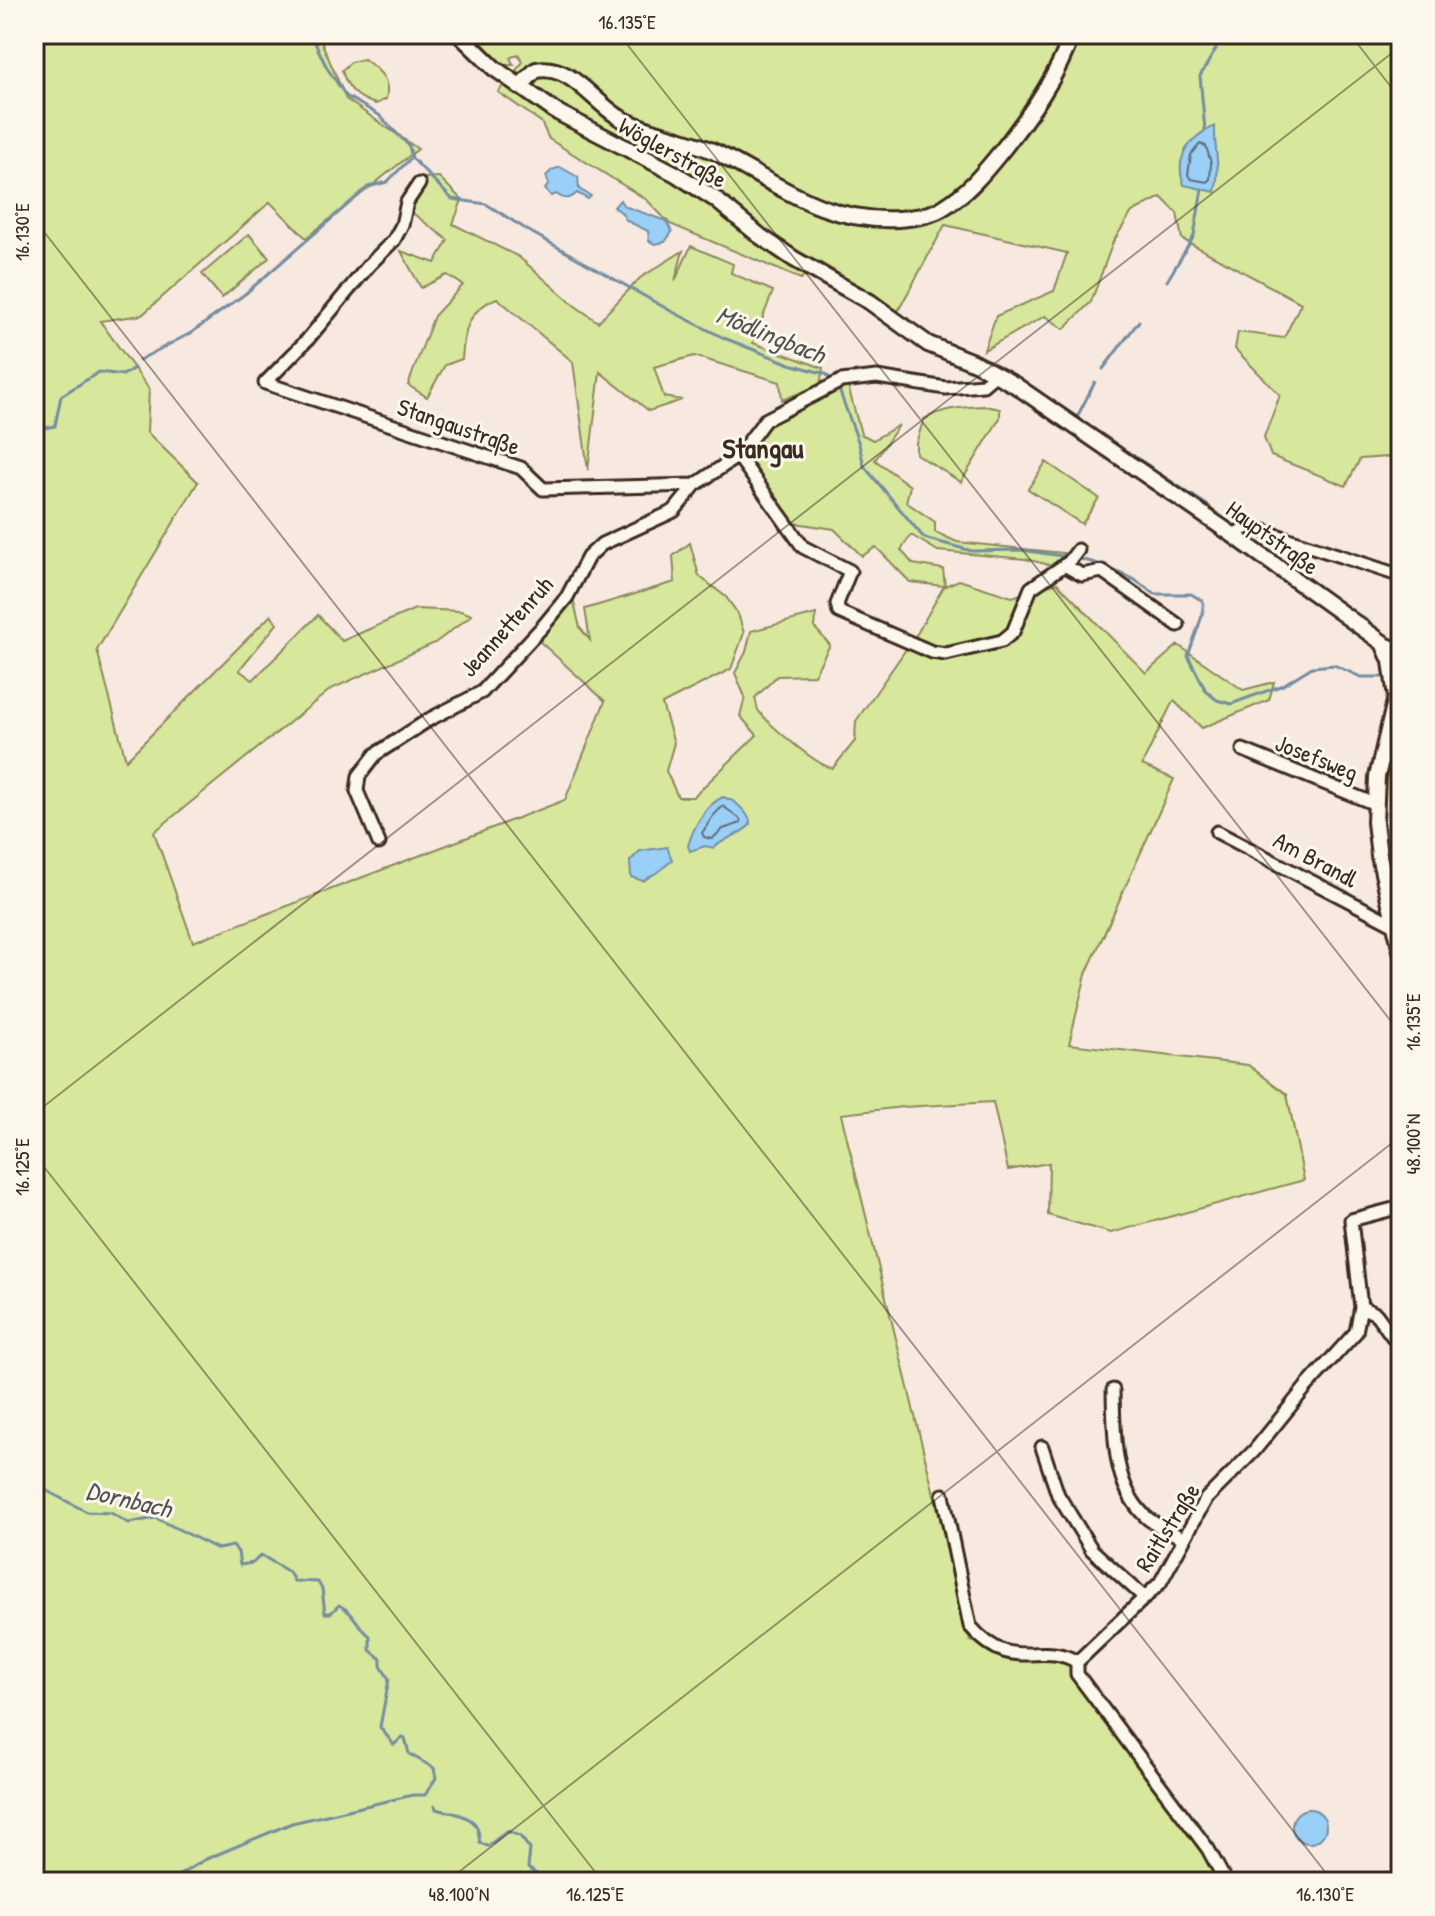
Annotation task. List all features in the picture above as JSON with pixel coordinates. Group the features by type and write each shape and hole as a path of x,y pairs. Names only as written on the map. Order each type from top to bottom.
{"main road":[{"name":"Wöglerstraße","path":"459,34 519,87 589,130 676,174 715,199 794,259 870,302"},
{"path":"519,87 536,70 557,70 573,79 620,118 717,153 817,207 878,220 910,218 942,209 982,175 1044,91 1062,60 1072,34"},
{"name":"Hauptstraße","path":"870,302 928,344 996,374 1233,535 1383,643 1396,656 1396,697 1377,777 1375,804 1379,856 1401,951"}],"street":[{"name":"Stangaustraße","path":"419,184 407,202 402,225 394,240 369,265 308,339 265,383 521,468 543,489 695,485"},
{"path":"695,485 738,456 765,420 841,381 877,377 946,388 983,385 996,374"},
{"path":"738,456 803,547 850,571 837,604 839,612 932,652 946,654 1002,641 1013,632 1031,588 1066,564 1078,550"},
{"name":"Jeannettenruh","path":"379,843 357,791 359,776 376,754 430,719 482,692 567,597 588,557 602,544 674,511 695,485"},
{"path":"1233,535 1249,526 1401,576"},
{"path":"1066,564 1082,575 1102,571 1178,625"},
{"name":"Josefsweg","path":"1243,750 1375,804"},
{"name":"Am Brandl","path":"1217,832 1395,925"},
{"name":"Raitlstraße","path":"1077,1662 1160,1583 1206,1499 1254,1451 1356,1332 1361,1307 1351,1220 1401,1207"},
{"path":"1361,1307 1376,1314 1399,1341"},
{"path":"1113,1390 1114,1448 1130,1495 1146,1517 1184,1539"},
{"path":"1042,1447 1058,1495 1092,1550 1145,1598"},
{"path":"943,1495 970,1626 984,1642 1001,1652 1025,1656 1065,1655 1077,1662 1077,1674 1208,1849 1226,1882"}],"shaded area":[{"path":"1388,756 1401,759 1401,825 1384,814"}],"green space":[{"path":"34,34 318,34 346,99 418,149 306,238 270,202 142,315 100,321 149,389 147,432 198,482 97,650 126,760 271,615 277,624 239,670 253,680 318,615 342,641 415,609 461,611 472,615 435,643 331,689 154,832 193,942 565,800 605,701 538,640 573,598 580,628 590,640 585,609 675,582 673,556 690,543 699,576 726,597 738,614 744,633 731,669 662,704 674,743 666,771 678,797 693,797 757,735 740,716 745,697 735,673 746,652 751,631 816,614 815,628 830,645 814,675 777,676 755,698 758,710 782,734 805,753 833,768 855,741 856,721 918,632 944,586 910,582 876,547 862,556 834,529 789,522 744,456 768,426 848,386 861,434 873,440 899,425 875,460 910,486 906,502 935,522 935,532 957,542 1064,553 1054,566 1025,559 938,551 911,535 901,550 913,564 943,569 945,586 959,580 1012,597 1057,583 1146,673 1178,645 1243,690 1274,682 1269,700 1202,728 1174,701 1172,703 1142,765 1174,779 1086,974 1069,1044 1248,1065 1287,1094 1304,1180 1111,1233 1048,1215 1049,1163 1008,1170 993,1102 841,1114 970,1641 1069,1665 1220,1882 34,1882"},
{"path":"473,34 1401,34 1401,456 1360,459 1346,486 1271,456 1264,437 1280,395 1235,349 1238,332 1284,338 1301,303 1182,239 1177,213 1161,197 1132,212 1113,242 1091,302 1064,329 1045,316 984,350 996,316 1054,291 1067,253 945,225 898,311 818,261 801,279 670,224 647,200 549,139 541,122 498,92 523,62 518,54 510,58 514,65 503,65"},
{"path":"364,59 379,71 387,86 386,99 376,104 354,92 342,70 351,62"},
{"path":"439,177 462,200 453,224 519,257 598,322 640,278 683,251 675,281 691,246 733,264 731,273 773,291 753,343 823,368 820,385 782,400 780,382 694,356 654,367 664,397 682,400 649,411 600,372 588,470 573,362 497,298 480,309 469,322 462,359 445,365 427,397 408,385 434,316 463,285 447,275 421,288 401,251 435,263 448,240 411,212 424,178"},
{"path":"249,234 269,258 222,298 202,274"},
{"path":"985,406 1000,409 1000,418 961,482 916,454 916,443 924,419 953,409"},
{"path":"1046,462 1099,498 1082,524 1028,489"}],"water":[{"path":"1215,126 1215,192 1184,185 1181,165 1186,149 1198,136"},
{"path":"560,167 578,177 579,189 591,196 588,199 577,193 567,198 556,194 551,196 545,189 549,184 546,176"},
{"path":"620,200 624,206 666,221 672,232 665,242 655,244 649,241 648,231 627,221 614,207"},
{"path":"723,797 740,807 751,824 714,848 705,846 690,851 690,839 701,818"},
{"path":"667,847 672,860 661,870 643,881 631,877 630,861 640,851"},
{"path":"1309,1809 1321,1814 1326,1826 1321,1838 1309,1843 1297,1838 1292,1826 1297,1814"}],"waterway":[{"name":"Mödlingbach","path":"311,34 327,68 346,96 379,115 409,146 412,158 452,199 486,204 669,310 724,338 790,364 826,374 833,382"},
{"path":"1205,130 1200,76 1216,49 1214,34"},
{"path":"139,360 191,333 245,294 368,187 387,182 410,159"},
{"path":"1167,281 1194,236 1202,189"},
{"path":"1103,369 1139,321"},
{"path":"34,430 55,426 61,396 99,372 123,375 134,368"},
{"path":"1078,415 1095,382"},
{"name":"Mödlingbach","path":"838,387 864,466 924,538 972,551 1021,550 1069,557"},
{"path":"1118,447 1126,453"},
{"path":"1132,455 1151,467"},
{"path":"1160,474 1210,507"},
{"name":"Mödlingbach","path":"1077,558 1135,580 1155,594 1191,594 1203,601 1203,613 1188,656 1206,691 1217,700 1231,704 1283,685 1312,667 1334,665 1361,677 1389,677"},
{"name":"Dornbach","path":"34,1484 87,1512 111,1513 128,1523 156,1518 218,1549 233,1546 238,1552 240,1565 253,1563 261,1555 289,1572 294,1581 318,1582 325,1613 331,1613 339,1605 349,1612 370,1636 370,1650 381,1659 381,1666 389,1679 380,1727 394,1745 402,1737 405,1738 409,1754 434,1768 436,1778 425,1795 413,1795 292,1823 204,1860 168,1882"},
{"name":"Dornbach","path":"435,1806 436,1809 472,1821 480,1843 488,1846 507,1831 520,1836 530,1849 528,1868 547,1882"},
{"name":"Dornbach","path":"570,1882 575,1877 594,1873 604,1882"}],"district":[{"name":"Stangau","path":"763,448"}]}
